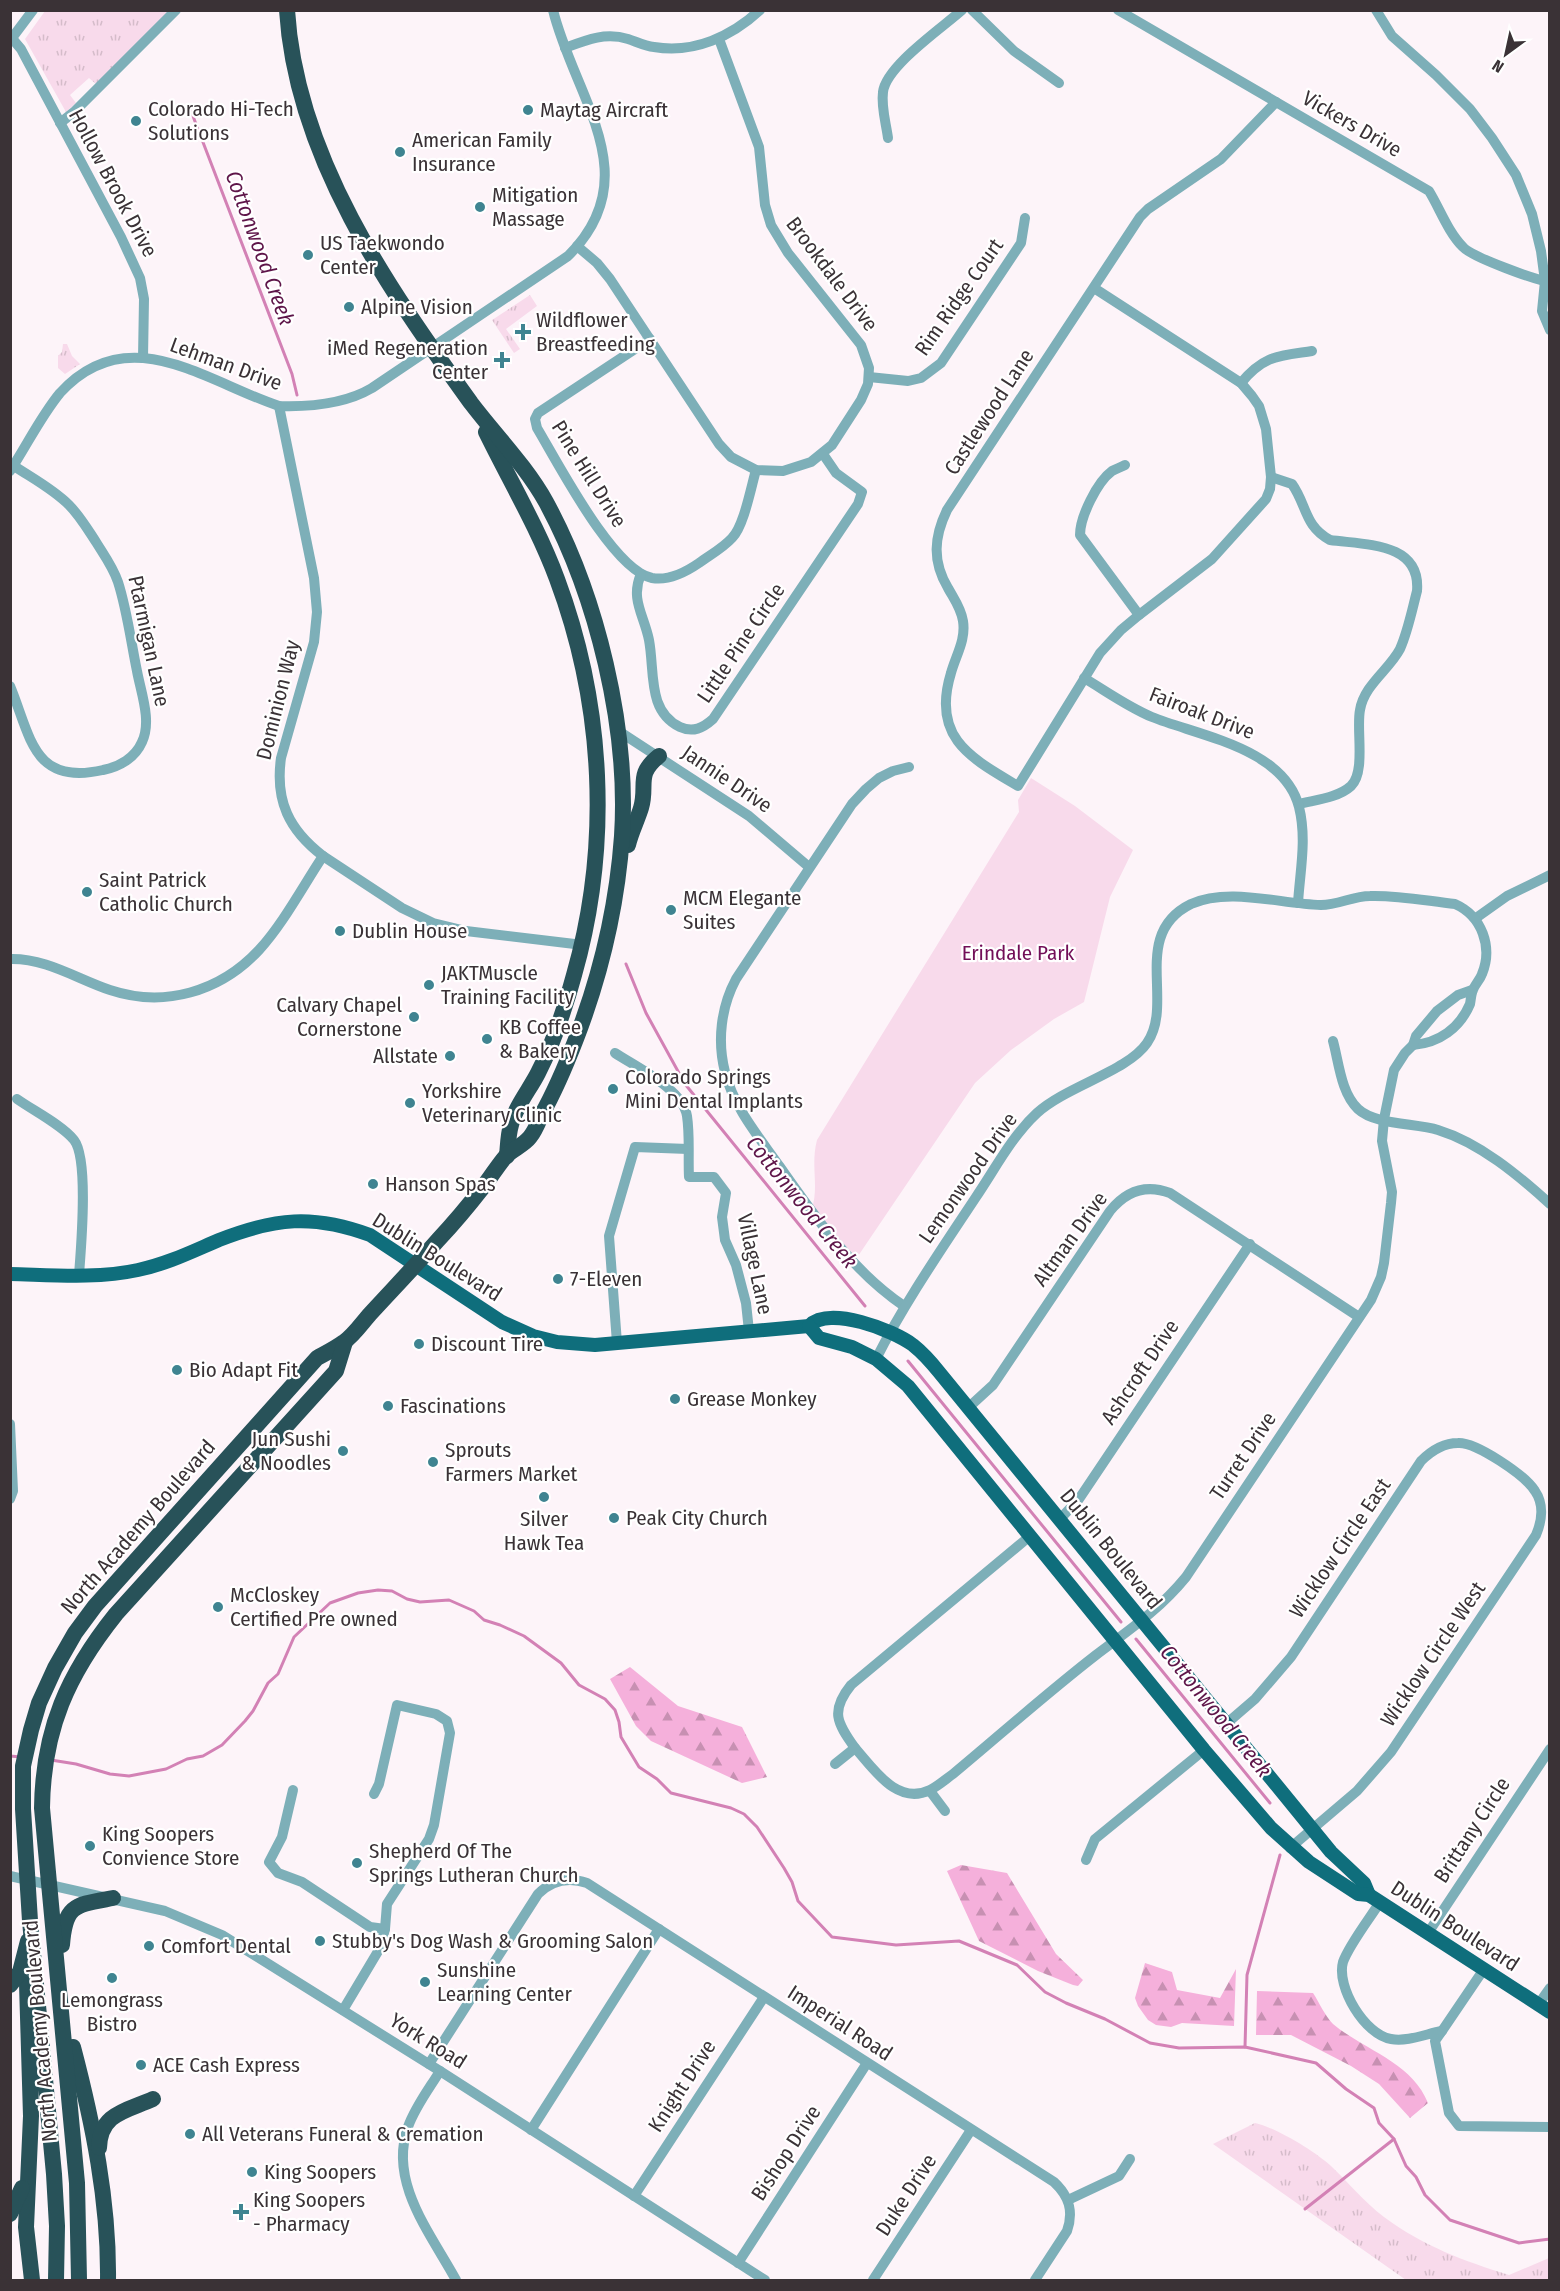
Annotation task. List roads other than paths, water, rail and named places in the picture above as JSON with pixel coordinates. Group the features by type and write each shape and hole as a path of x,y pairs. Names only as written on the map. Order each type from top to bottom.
{"highway":[{"name":"North Academy Boulevard","path":"56,2280 57,2226 54,2174 29,1929 23,1809 23,1766 39,1703 75,1632 96,1606 317,1358 345,1342 457,1219 507,1156 530,1137 564,1069 590,1001 613,907 622,836 617,730 600,636 588,599 561,533 535,483 471,403 358,233 338,195 322,160 298,81 287,10"},
{"name":"North Academy Boulevard","path":"471,403 556,577 580,652 593,721 596,759 598,831 583,945 567,1000 539,1072 511,1123 507,1156"},
{"path":"593,721 617,730"},
{"path":"613,907 633,828 641,807 642,780 649,764 659,756"},
{"name":"North Academy Boulevard","path":"79,2280 77,2183 42,1808 42,1779 49,1738 69,1686 97,1638 336,1371 345,1342"},
{"path":"108,2280 106,2221 99,2161 60,1994 63,1932 67,1916 75,1908 84,1904 113,1898"},
{"path":"10,1985 20,1972 29,1929"},
{"path":"29,1929 27,1998 31,2116 27,2173 27,2244 32,2280"},
{"path":"99,2161 101,2131 108,2120 153,2099"},
{"path":"10,2214 19,2198 27,2173"},
{"path":"10,2228 18,2210 19,2198"}],"main road":[{"name":"Dublin Boulevard","path":"10,1274 79,1275 137,1270 158,1265 246,1231 281,1222 312,1220 339,1225 370,1235 502,1322 533,1336 557,1342 580,1345 617,1343 809,1326 814,1321 827,1318 848,1320 890,1331 913,1344 927,1357 1331,1852 1364,1883 1374,1898"},
{"name":"Dublin Boulevard","path":"809,1326 819,1338 852,1347 876,1359 908,1386 1204,1750 1290,1848 1358,1894 1374,1898 1544,2008"}],"street":[{"path":"11,37 33,10"},
{"path":"60,123 74,112 176,10"},
{"name":"Lehman Drive","path":"12,468 57,398 77,378 110,361 143,358 182,365 279,406 294,407 332,402 354,397 372,388 559,263 578,246 600,210 606,171 598,130 565,48 553,10"},
{"path":"565,48 602,36 614,36 654,47 699,45 718,39 746,23 760,10"},
{"path":"888,138 882,98 888,77 898,65 962,10"},
{"path":"972,10 1014,51 1059,83"},
{"name":"Vickers Drive","path":"1118,10 1429,191 1454,236 1464,249 1476,256 1547,282"},
{"path":"1376,10 1392,36 1470,109 1516,175 1532,214 1547,282 1542,311 1550,330"},
{"name":"Hollow Brook Drive","path":"11,37 21,49 140,278 144,299 143,358"},
{"name":"Brookdale Drive","path":"718,39 759,147 765,205 771,225 788,253 861,345 868,363 869,377"},
{"name":"Castlewood Lane","path":"1083,678 1018,786 975,760 964,750 951,728 947,715 950,675 963,641 964,629 959,606 940,573 935,548 937,535 947,510 1140,217 1148,209 1221,159 1276,102"},
{"name":"Rim Ridge Court","path":"869,377 908,381 921,378 941,363 1021,243 1025,219"},
{"path":"578,246 607,275 722,448 737,461 756,470 783,471 797,468 823,454 832,445 861,400 869,377"},
{"path":"1083,678 1100,652 1121,630 1212,559 1266,499 1271,477 1263,418 1259,406 1241,383 1094,288"},
{"name":"Pine Hill Drive","path":"641,574 610,545 598,529 535,422 538,413 650,339"},
{"path":"1241,383 1255,366 1266,360 1312,351"},
{"name":"Dominion Way","path":"279,406 314,578 317,612 314,642 281,758 282,801 293,825 309,845 323,856 402,908 433,923 466,932 583,945"},
{"name":"Little Pine Circle","path":"641,574 635,595 648,639 656,700 660,712 683,728 694,730 713,719 858,504 862,492 836,473 823,454"},
{"path":"1125,465 1111,472 1088,504 1080,524 1080,535 1139,615"},
{"name":"Ptarmigan Lane","path":"10,686 36,750 43,760 64,773 77,775 117,765 128,760 142,742 146,720 121,594 113,570 79,516 69,505 51,490 12,468"},
{"path":"641,574 653,578 678,575 689,570 734,537 756,470"},
{"path":"1271,477 1292,484 1310,524 1322,536 1330,540 1396,551 1412,565 1418,582 1400,648 1363,699 1360,709 1359,767 1356,778 1351,786 1342,791 1299,804"},
{"name":"Fairoak Drive","path":"1083,678 1151,717 1258,757 1281,776 1299,804 1304,842 1298,903"},
{"name":"Jannie Drive","path":"617,730 749,816 809,867"},
{"path":"904,1306 873,1283 811,1211 739,1107 725,1072 721,1036 722,1020 730,991 839,820 866,789 893,771 909,767"},
{"path":"10,960 38,962 99,987 136,997 176,996 200,990 238,970 260,949 323,856"},
{"path":"1413,1045 1435,1041 1445,1036 1464,1014 1470,1003 1472,990 1483,972 1486,961 1484,937 1476,918 1507,896 1550,874"},
{"name":"Lemonwood Drive","path":"876,1359 904,1306 1017,1136 1031,1120 1059,1096 1130,1060 1148,1043 1156,1020 1157,954 1166,926 1177,914 1189,906 1213,897 1226,896 1323,905 1368,896 1455,904 1476,918"},
{"name":"Turret Drive","path":"930,1791 1143,1621 1166,1601 1186,1577 1376,1289 1384,1263 1392,1192 1382,1141 1394,1071 1413,1045 1416,1036 1437,1011 1458,995 1472,990"},
{"path":"1333,1041 1350,1100 1362,1112 1450,1134 1507,1169 1550,1204"},
{"name":"Village Lane","path":"615,1053 664,1084 682,1104 687,1114 689,1177 714,1177 726,1194 722,1217 723,1228 746,1303 749,1331"},
{"path":"17,1099 68,1134 79,1149 82,1167 79,1275"},
{"path":"79,1149 90,1144"},
{"path":"617,1343 609,1236 635,1147 688,1149"},
{"name":"Altman Drive","path":"969,1407 993,1385 1110,1211 1124,1197 1145,1189 1157,1188 1170,1193 1359,1317"},
{"name":"Ashcroft Drive","path":"1060,1519 1079,1499 1250,1244"},
{"path":"10,1424 13,1491 10,1499"},
{"name":"Wicklow Circle East","path":"1226,1724 1255,1699 1291,1657 1421,1461 1429,1453 1449,1443 1470,1444 1503,1464"},
{"name":"Wicklow Circle West","path":"1290,1848 1357,1791 1391,1752 1536,1535 1542,1514 1536,1491 1528,1482 1503,1464"},
{"path":"945,1811 930,1791 911,1794 897,1791 886,1782 855,1748 840,1726 838,1714 841,1698 851,1685 1030,1536"},
{"path":"343,2010 380,1948 385,1929 387,1904 429,1839 434,1825 450,1733 447,1721 436,1714 397,1705 379,1784 374,1794"},
{"path":"834,1764 855,1748"},
{"name":"Brittany Circle","path":"1428,1933 1550,1749"},
{"path":"1086,1860 1095,1839 1204,1750"},
{"path":"293,1790 282,1837 269,1862 278,1873 302,1882 370,1927 385,1929"},
{"name":"York Road","path":"10,1876 165,1911 214,1931 429,2064 765,2280"},
{"name":"Imperial Road","path":"429,2064 538,1894 546,1886 569,1879 587,1883 1054,2182 1068,2200"},
{"path":"1374,1898 1344,1960 1341,1973 1351,2003 1362,2021 1380,2036 1400,2040 1442,2031"},
{"path":"531,2130 659,1929"},
{"path":"1484,1969 1435,2040 1449,2113 1459,2126 1550,2127"},
{"path":"1544,2008 1550,1988"},
{"name":"Knight Drive","path":"634,2196 764,1997"},
{"name":"Bishop Drive","path":"738,2263 867,2063"},
{"path":"440,2071 409,2124 401,2152 402,2166 413,2202 456,2280"},
{"name":"Duke Drive","path":"873,2280 971,2130"},
{"path":"1035,2280 1067,2231 1071,2212 1068,2200 1119,2176 1130,2159"}],"waterway":[{"name":"Cottonwood Creek","path":"191,111 292,374 297,395"},
{"name":"Cottonwood Creek","path":"626,964 646,1013 685,1084 865,1306"},
{"name":"Cottonwood Creek","path":"908,1361 1121,1622"},
{"name":"Cottonwood Creek","path":"51,1760 76,1764 110,1774 129,1776 166,1769 187,1759 203,1756 222,1745 245,1721 268,1683 278,1674 294,1637 330,1603 358,1593 378,1590 392,1591 407,1599 420,1602 449,1600 474,1611 484,1620 524,1636 561,1663 579,1685 605,1699 615,1710 621,1737 639,1767 657,1779 671,1793 731,1808 744,1814 757,1827 784,1868 792,1882 798,1901 832,1937 896,1945 959,1941 1017,1965 1045,1992 1105,2019 1150,2043 1179,2048 1245,2047 1316,2063 1346,2089 1374,2108 1379,2123 1394,2139 1406,2166 1416,2177 1425,2195 1450,2220 1519,2243 1550,2239"},
{"name":"Cottonwood Creek","path":"1136,1639 1270,1803"},
{"name":"Cottonwood Creek","path":"10,1756 21,1757"},
{"name":"Cottonwood Creek","path":"1245,2047 1247,1975 1280,1855"},
{"path":"1305,2209 1394,2139"}],"place":[{"name":"Maytag Aircraft","path":"528,110"},
{"name":"Colorado Hi-Tech Solutions","path":"136,121"},
{"name":"American Family Insurance","path":"400,152"},
{"name":"Mitigation Massage","path":"480,207"},
{"name":"US Taekwondo Center","path":"308,255"},
{"name":"Alpine Vision","path":"349,307"},
{"name":"Wildflower Breastfeeding","path":"523,332"},
{"name":"iMed Regeneration Center","path":"502,360"},
{"name":"Saint Patrick Catholic Church","path":"87,892"},
{"name":"MCM Elegante Suites","path":"671,910"},
{"name":"Dublin House","path":"340,931"},
{"name":"JAKTMuscle Training Facility","path":"429,985"},
{"name":"Calvary Chapel Cornerstone","path":"414,1017"},
{"name":"KB Coffee & Bakery","path":"487,1039"},
{"name":"Allstate","path":"450,1056"},
{"name":"Colorado Springs Mini Dental Implants","path":"613,1089"},
{"name":"Yorkshire Veterinary Clinic","path":"410,1103"},
{"name":"Hanson Spas","path":"373,1184"},
{"name":"7-Eleven","path":"558,1279"},
{"name":"Discount Tire","path":"419,1344"},
{"name":"Bio Adapt Fit","path":"177,1370"},
{"name":"Grease Monkey","path":"675,1399"},
{"name":"Fascinations","path":"388,1406"},
{"name":"Jun Sushi & Noodles","path":"343,1451"},
{"name":"Sprouts Farmers Market","path":"433,1462"},
{"name":"Silver Hawk Tea","path":"544,1497"},
{"name":"Peak City Church","path":"614,1518"},
{"name":"McCloskey Certified Pre owned","path":"218,1607"},
{"name":"King Soopers Convience Store","path":"90,1846"},
{"name":"Shepherd Of The Springs Lutheran Church","path":"357,1863"},
{"name":"Stubby's Dog Wash & Grooming Salon","path":"320,1941"},
{"name":"Comfort Dental","path":"149,1946"},
{"name":"Lemongrass Bistro","path":"112,1978"},
{"name":"Sunshine Learning Center","path":"425,1982"},
{"name":"ACE Cash Express","path":"141,2065"},
{"name":"All Veterans Funeral & Cremation","path":"190,2134"},
{"name":"King Soopers","path":"252,2172"},
{"name":"King Soopers - Pharmacy","path":"241,2212"}],"park label":[{"name":"Erindale Park","path":"1018,953"}]}
